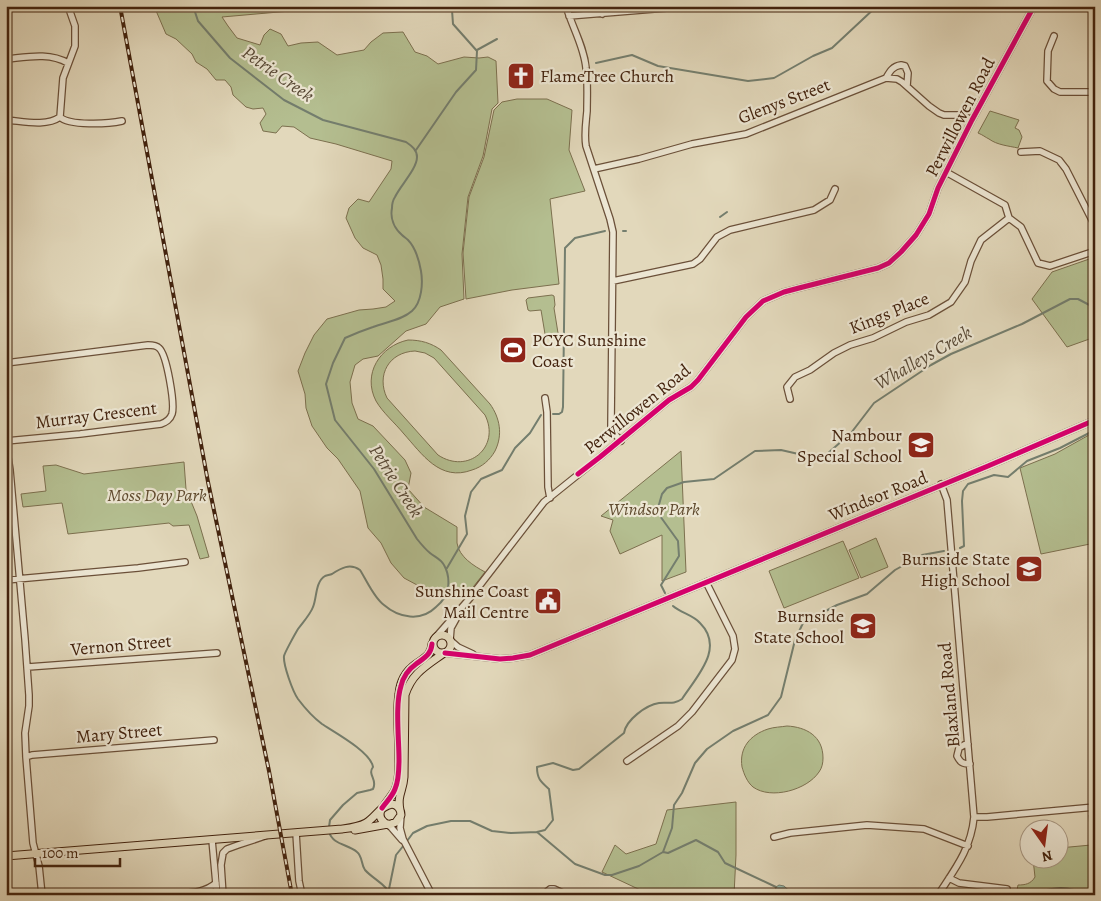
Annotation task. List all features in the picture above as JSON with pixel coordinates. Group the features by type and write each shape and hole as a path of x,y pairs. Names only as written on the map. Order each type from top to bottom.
{"main road":[{"path":"6,856 269,834 346,829 360,830 395,823 401,813 399,798 404,778 405,695 409,684 417,673 448,651 451,647 450,640 443,635 434,641 434,649 437,652 444,653"},
{"name":"Perwillowen Road","path":"381,809 395,790 398,779 398,704 400,688 404,678 414,665 427,657 431,652 434,641"},
{"path":"346,829 367,822 387,805 398,807 401,813"},
{"path":"381,809 380,816 388,825"}],"street":[{"path":"6,120 45,122 55,120 60,116 63,78 75,46 74,20 68,6"},
{"path":"566,6 580,42 586,66 587,103 585,136 612,226 613,281 610,426 621,441"},
{"path":"602,14 605,6"},
{"path":"569,16 691,6"},
{"name":"Perwillowen Road","path":"434,641 470,598 537,511 550,498 669,400 691,387 746,317 763,301 784,292 869,271 889,263 901,252 916,235 929,214 938,188 972,120 1034,6"},
{"path":"1054,36 1048,51 1047,81 1054,89 1060,92 1095,92"},
{"path":"6,59 33,56 51,57 59,58 68,63"},
{"name":"Glenys Street","path":"594,169 692,144 746,134 886,78 890,70 901,65 905,66 908,73 907,86"},
{"path":"886,78 897,79 939,113 961,116 972,120"},
{"path":"60,116 69,122 105,124 122,121"},
{"path":"1021,152 1040,151 1059,160 1066,169 1095,226"},
{"path":"946,172 1004,205 1010,218 1021,227 1038,263 1050,266 1095,251"},
{"path":"613,281 693,264 700,259 717,237 730,230 814,210 830,200 835,189"},
{"name":"Kings Place","path":"790,399 787,387 795,378 834,353 850,344 873,338 906,322 929,315 951,302 965,282 971,261 982,240 1010,218"},
{"name":"Murray Crescent","path":"6,363 154,345 161,349 164,357 172,392 173,410 170,419 161,424 6,441"},
{"path":"545,398 550,498"},
{"name":"Windsor Road","path":"479,657 513,658 530,655 1095,420"},
{"path":"6,445 10,470 28,668 29,706 25,733 26,757 33,843 39,866 42,895"},
{"name":"Blaxland Road","path":"938,895 962,860 972,834 974,817 947,500 941,484"},
{"path":"6,580 185,562"},
{"path":"627,761 678,726 692,712 732,660 735,649 733,636 706,582"},
{"name":"Perwillowen Road","path":"450,640 452,625 470,598"},
{"path":"450,640 460,649 479,657"},
{"name":"Vernon Street","path":"28,668 217,653"},
{"path":"444,653 479,657"},
{"name":"Mary Street","path":"26,757 214,740"},
{"path":"968,744 959,748 957,756 961,762 970,764"},
{"path":"974,817 1095,807"},
{"path":"401,813 400,828 402,839"},
{"path":"388,825 402,839 432,895"},
{"path":"774,837 790,833 867,825 924,829 968,846"},
{"path":"296,833 299,881 302,895"},
{"path":"223,895 221,865 223,853 242,843 259,839 269,834"},
{"path":"212,840 217,895"},
{"path":"949,878 959,883 1007,889"},
{"path":"169,895 200,891 216,883"},
{"path":"543,895 550,889 567,895"},
{"path":"200,891 210,895"}],"green space":[{"path":"154,6 347,6 222,17 237,38 260,45 264,35 270,29 281,34 288,46 318,42 337,55 364,50 383,33 403,32 415,52 427,56 438,64 464,57 488,57 496,61 498,103 492,109 483,156 468,197 462,254 464,299 440,307 426,324 406,331 378,356 363,359 355,365 350,382 352,403 358,419 373,426 405,460 411,473 408,489 424,507 457,527 457,543 461,553 472,564 485,572 466,596 454,597 432,593 404,578 391,563 381,543 368,528 360,491 312,426 298,371 314,335 327,319 359,310 386,307 395,301 383,289 381,265 377,255 363,248 355,238 346,218 349,208 358,199 369,202 391,169 392,161 310,138 294,127 282,126 276,133 263,131 260,123 266,114 263,108 253,109 246,107 233,95 231,87 225,80 216,80 207,69 196,62 192,54 176,39 166,34"},
{"path":"517,99 547,99 572,110 569,150 585,191 550,199 559,284 512,290 466,299 463,253 469,197 484,157 494,110 502,102"},
{"path":"990,111 1019,120 1015,128 1019,130 1022,137 1018,148 996,143 978,133"},
{"path":"1095,257 1095,337 1067,347 1032,299 1052,272"},
{"path":"554,296 558,333 556,336 547,337 541,310 528,310 526,300 528,298"},
{"path":"408,340 417,341 430,344 441,350 490,404 498,421 499,439 493,454 476,469 461,473 450,472 433,464 376,401 371,381 376,363 389,348","holes":["406,352 425,353 434,358 485,415 489,427 489,438 479,454 470,460 460,462 438,455 387,398 383,381 384,373 392,360"]},
{"path":"1095,434 1095,543 1041,554 1020,468 1055,454 1089,435"},
{"name":"Windsor Park","path":"681,451 686,572 662,581 662,535 620,554 610,531 613,520 601,516"},
{"name":"Moss Day Park","path":"184,462 186,489 197,516 209,557 200,559 189,525 173,526 169,523 68,534 62,503 23,507 21,494 46,491 43,466 56,465 84,474"},
{"path":"876,538 888,567 861,578 849,550"},
{"path":"843,541 859,578 784,608 769,571"},
{"path":"787,726 801,728 817,738 822,750 823,760 821,769 806,784 798,788 779,793 761,791 753,787 747,780 742,767 744,748 756,735 770,728"},
{"path":"736,802 734,895 651,895 602,872 615,845 626,854 656,844 667,810"},
{"path":"1095,814 1095,895 1016,895 1018,885 1028,884 1035,877 1034,868 1068,868 1068,847 1091,845 1089,815"}],"water":[{"path":"779,885 784,886 794,895 778,895 775,891"},
{"path":"807,891 810,895 794,895"}],"waterway":[{"name":"Petrie Creek","path":"193,6 198,21 230,58 284,100 323,120 406,142 414,148 417,155 414,167 392,204 392,219 399,232 411,243 418,258 422,281 418,303 404,317 345,338 333,363 326,384 335,420 374,469 417,539 443,563 447,574 448,588 447,594 442,601 430,612 424,615 410,616 396,613 380,602 360,570 356,568 342,568 325,576 319,582 312,610 298,629 284,656 287,672 296,696 309,712 322,724 359,749 371,761 373,767 371,772 374,782 373,789 357,793 343,805 330,820 329,827"},
{"path":"416,150 456,92 476,70 477,51 453,24 452,10 462,6"},
{"path":"596,63 632,55 658,66 748,81 774,78 813,56 832,48 877,6"},
{"path":"477,50 497,39"},
{"path":"720,217 727,212"},
{"path":"553,414 562,412 563,407 565,248 575,238 605,231"},
{"name":"Whalleys Creek","path":"665,593 661,585 679,556 678,541 660,516 658,508 662,494 667,488 684,482 714,479 755,451 781,450 816,458 827,454 851,433 874,403 951,354 1022,324 1070,299 1078,299 1095,308"},
{"path":"447,568 467,534 465,516 471,492 481,479 502,470 515,448 530,433 541,415"},
{"path":"960,548 964,546 963,491 968,484 994,475 1008,477 1027,461 1060,448 1095,430"},
{"path":"407,841 413,833 427,826 451,821 470,821 492,831 511,833 537,832 575,864 605,875 612,875 639,866 663,852 672,828 674,805 682,793 695,763 707,749 733,731 768,715 781,697 795,640 803,623 837,605 867,594 895,570 922,555 944,551"},
{"name":"Whalleys Creek","path":"537,832 545,830 553,820 549,789 540,780 537,767 553,763 573,770 579,769 624,733 628,723 643,710 654,704 673,703 682,699 701,671 709,652 710,642 707,632 697,620 673,606"},
{"name":"Petrie Creek","path":"329,832 337,842 357,852 365,870 386,888 391,895"},
{"path":"663,852 668,853 696,840 718,852 725,863 776,887"},
{"path":"389,889 396,855 404,845"},
{"path":"1035,893 1066,888 1084,895"}],"railway":[{"path":"120,6 208,482 269,771 292,895"}],"cycle path":[{"path":"578,474 669,400 691,387 746,317 763,301 784,292 878,268 889,263 901,252 916,235 929,214 938,188 972,120 1034,6"},
{"path":"445,653 500,659 530,655 1095,420"},
{"path":"382,808 394,792 398,778 398,712 399,693 402,683 411,668 429,654 432,644"}],"place":[{"name":"FlameTree Church","path":"521,76"},
{"name":"PCYC Sunshine Coast","path":"513,350"},
{"name":"Nambour Special School","path":"921,445"},
{"name":"Burnside State High School","path":"1029,569"},
{"name":"Sunshine Coast Mail Centre","path":"548,601"},
{"name":"Burnside State School","path":"863,626"}]}
